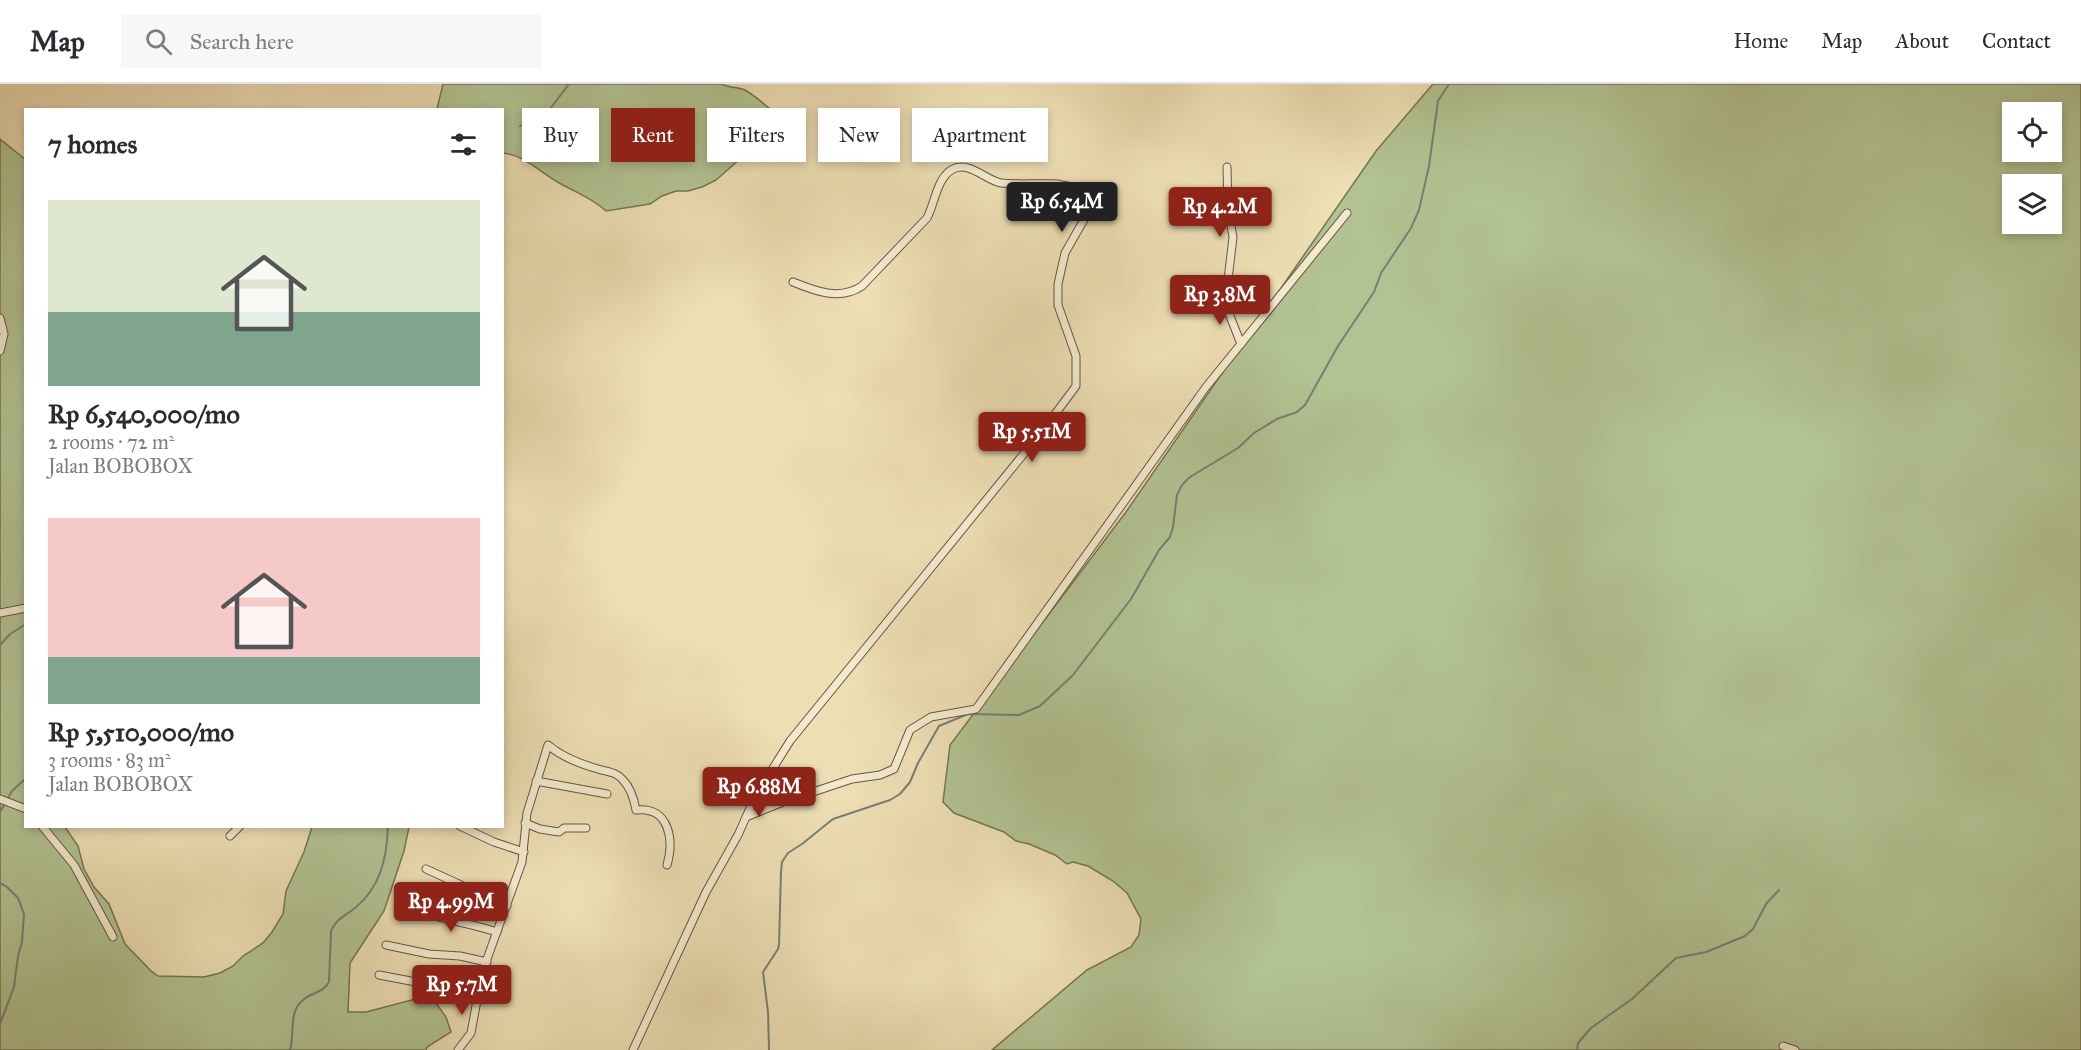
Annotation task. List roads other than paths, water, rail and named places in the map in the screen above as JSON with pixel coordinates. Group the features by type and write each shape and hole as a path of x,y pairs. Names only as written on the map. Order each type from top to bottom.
{"street":[{"path":"633,1050 706,892 755,797 790,741 1044,429 1076,386 1076,356 1058,304 1058,284 1065,253 1098,195 1075,187 1000,183 978,171 961,167 952,170 942,179 927,218 862,286 851,293 836,294 810,289 793,282"},
{"path":"1227,167 1228,209 1233,237 1227,298 1230,305 1228,311 1241,344"},
{"path":"746,817 852,779 880,775 894,769 910,730 931,717 976,709 1206,387 1347,213"},
{"path":"0,318 4,334 0,351"},
{"path":"0,613 24,608"},
{"path":"458,1050 471,1033 487,962 516,884 524,852 525,823 548,745 566,758 612,772 622,778 633,797 636,810 645,809 655,812 666,825 671,842 666,865"},
{"path":"536,781 607,794"},
{"path":"0,799 24,807"},
{"path":"525,823 540,829 559,832 564,828 586,828"},
{"path":"44,828 74,865 112,937"},
{"path":"230,836 238,828"},
{"path":"464,828 494,842 524,852"},
{"path":"426,869 507,906"},
{"path":"413,910 497,932"},
{"path":"386,945 487,962"},
{"path":"380,975 479,991"},
{"path":"1783,1046 1795,1050"}],"waterway":[{"path":"520,126 550,109 569,84"},
{"path":"769,1050 768,1012 763,972 778,949 782,862 788,853 833,819 890,800 900,794 910,782 939,726 968,714 1019,715 1040,706 1073,675 1131,599 1159,550 1170,537 1177,495 1182,485 1190,477 1238,448 1254,433 1277,419 1297,412 1305,405 1338,346 1374,292 1381,273 1411,228 1419,210 1429,166 1438,101 1449,84"},
{"path":"0,645 10,634 24,625"},
{"path":"0,812 12,791 24,780"},
{"path":"290,1050 295,1011 306,997 324,988 329,982 331,931 338,921 364,900 376,882 384,861 388,828"},
{"path":"0,883 18,898 24,914 22,942 14,987 0,1024"},
{"path":"1577,1050 1578,1043 1591,1028 1632,999 1676,958 1706,952 1745,936 1753,929 1766,904 1779,890"}]}
